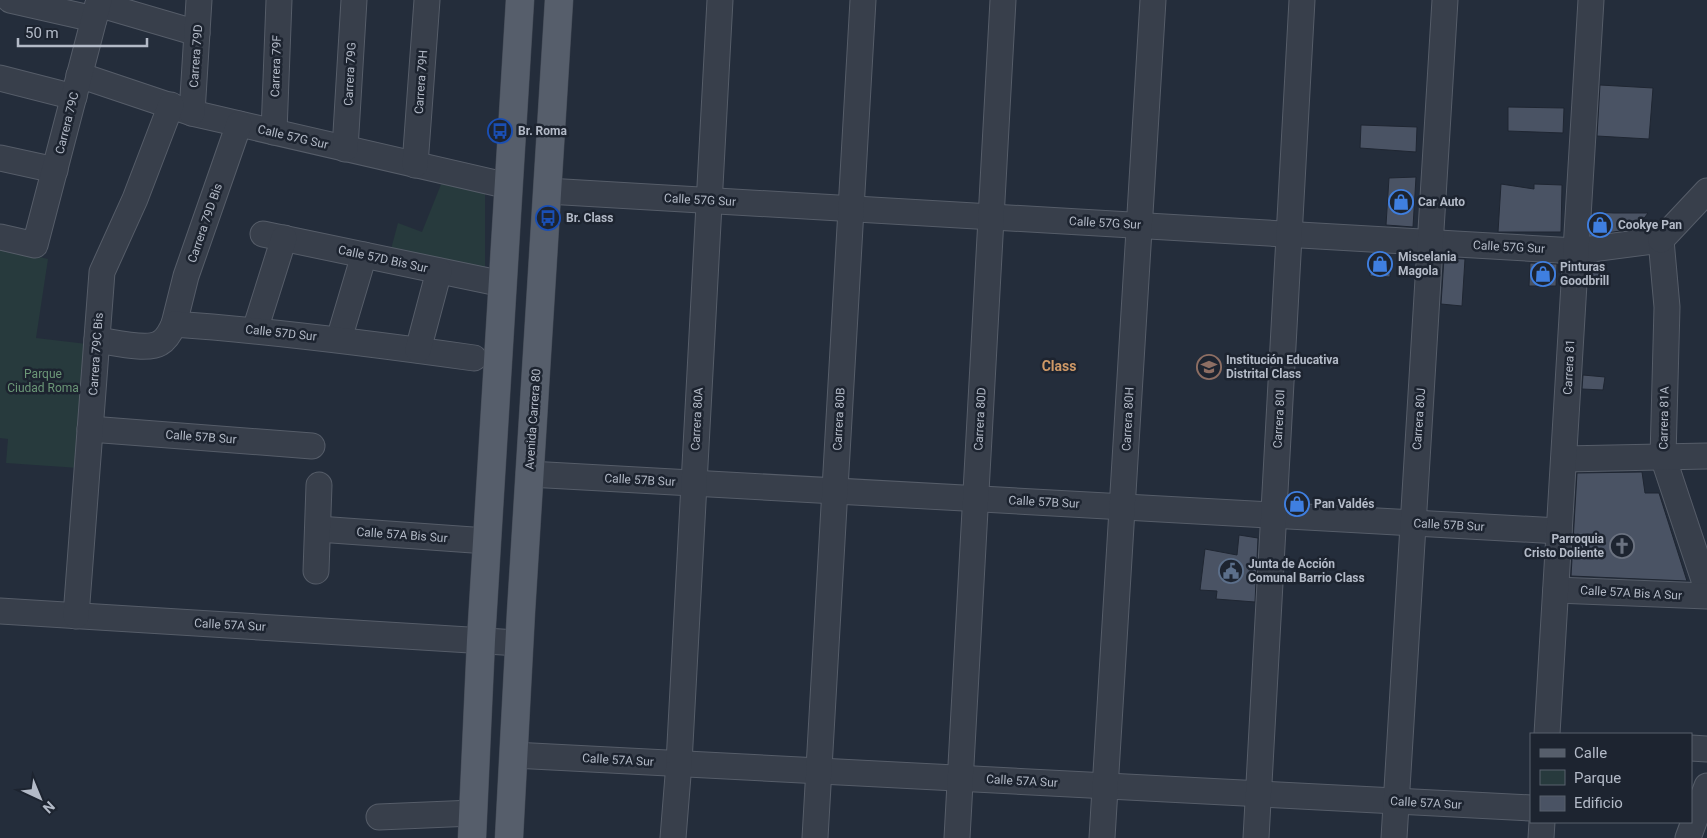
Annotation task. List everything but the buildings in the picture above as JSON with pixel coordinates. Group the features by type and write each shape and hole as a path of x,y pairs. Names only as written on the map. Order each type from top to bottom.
{"main road":[{"path":"473,826 481,640 520,0"},
{"name":"Avenida Carrera 80","path":"509,838 529,474 559,0"}],"street":[{"path":"10,0 97,8 197,33"},
{"name":"Carrera 79D","path":"181,109 197,33 200,0"},
{"name":"Carrera 79F","path":"274,132 279,0"},
{"name":"Carrera 79G","path":"346,149 354,0"},
{"name":"Carrera 79H","path":"415,165 427,0"},
{"name":"Carrera 80A","path":"673,838 679,763 720,0"},
{"name":"Carrera 80B","path":"815,838 863,0"},
{"name":"Carrera 80D","path":"957,838 1003,0"},
{"name":"Carrera 80H","path":"1102,838 1153,0"},
{"name":"Carrera 80I","path":"1256,838 1302,0"},
{"name":"Carrera 80J","path":"1394,838 1445,0"},
{"name":"Carrera 81","path":"1547,733 1591,0"},
{"name":"Carrera 79C","path":"0,237 35,245 97,8"},
{"name":"Calle 57G Sur","path":"0,78 76,86 509,186"},
{"name":"Carrera 79C Bis","path":"76,616 102,272 135,199 181,109"},
{"name":"Carrera 79D Bis","path":"174,324 186,276 239,124"},
{"path":"0,158 55,170"},
{"name":"Calle 57G Sur","path":"547,191 1576,251 1661,240"},
{"path":"1661,240 1707,191"},
{"name":"Calle 57D Bis Sur","path":"255,330 273,236 503,284"},
{"name":"Carrera 81A","path":"1661,240 1667,307 1663,457 1697,532 1707,589"},
{"path":"339,339 364,255"},
{"path":"418,350 439,271"},
{"path":"97,340 152,346 161,343 169,334 174,324"},
{"name":"Calle 57D Sur","path":"174,324 339,339 474,358"},
{"name":"Calle 57B Sur","path":"90,429 312,446"},
{"path":"1564,459 1707,456"},
{"name":"Calle 57B Sur","path":"529,474 1559,531"},
{"path":"316,571 319,485"},
{"name":"Calle 57A Bis Sur","path":"318,529 487,541"},
{"name":"Calle 57A Bis A Sur","path":"1556,590 1707,596"},
{"name":"Calle 57A Sur","path":"0,611 519,643"},
{"path":"1692,748 1707,749"},
{"name":"Calle 57A Sur","path":"513,755 1530,808"},
{"path":"1688,838 1707,786"},
{"path":"379,817 473,826"},
{"path":"1541,838 1542,823"}],"green space":[{"path":"444,177 485,187 485,273 390,253 398,223 422,232"},
{"name":"Parque Ciudad Roma","path":"0,248 48,259 36,338 87,344 79,468 6,463 8,439 0,438"}],"place":[{"name":"Br. Roma","path":"500,131"},
{"name":"Car Auto","path":"1401,202"},
{"name":"Br. Class","path":"548,218"},
{"name":"Cookye Pan","path":"1600,225"},
{"name":"Miscelania Magola","path":"1380,264"},
{"name":"Pinturas Goodbrill","path":"1543,274"},
{"name":"Institución Educativa Distrital Class","path":"1209,367"},
{"name":"Pan Valdés","path":"1297,504"},
{"name":"Parroquia Cristo Doliente","path":"1622,546"},
{"name":"Junta de Acción Comunal Barrio Class","path":"1231,571"}],"district":[{"name":"Class","path":"1059,366"}]}
